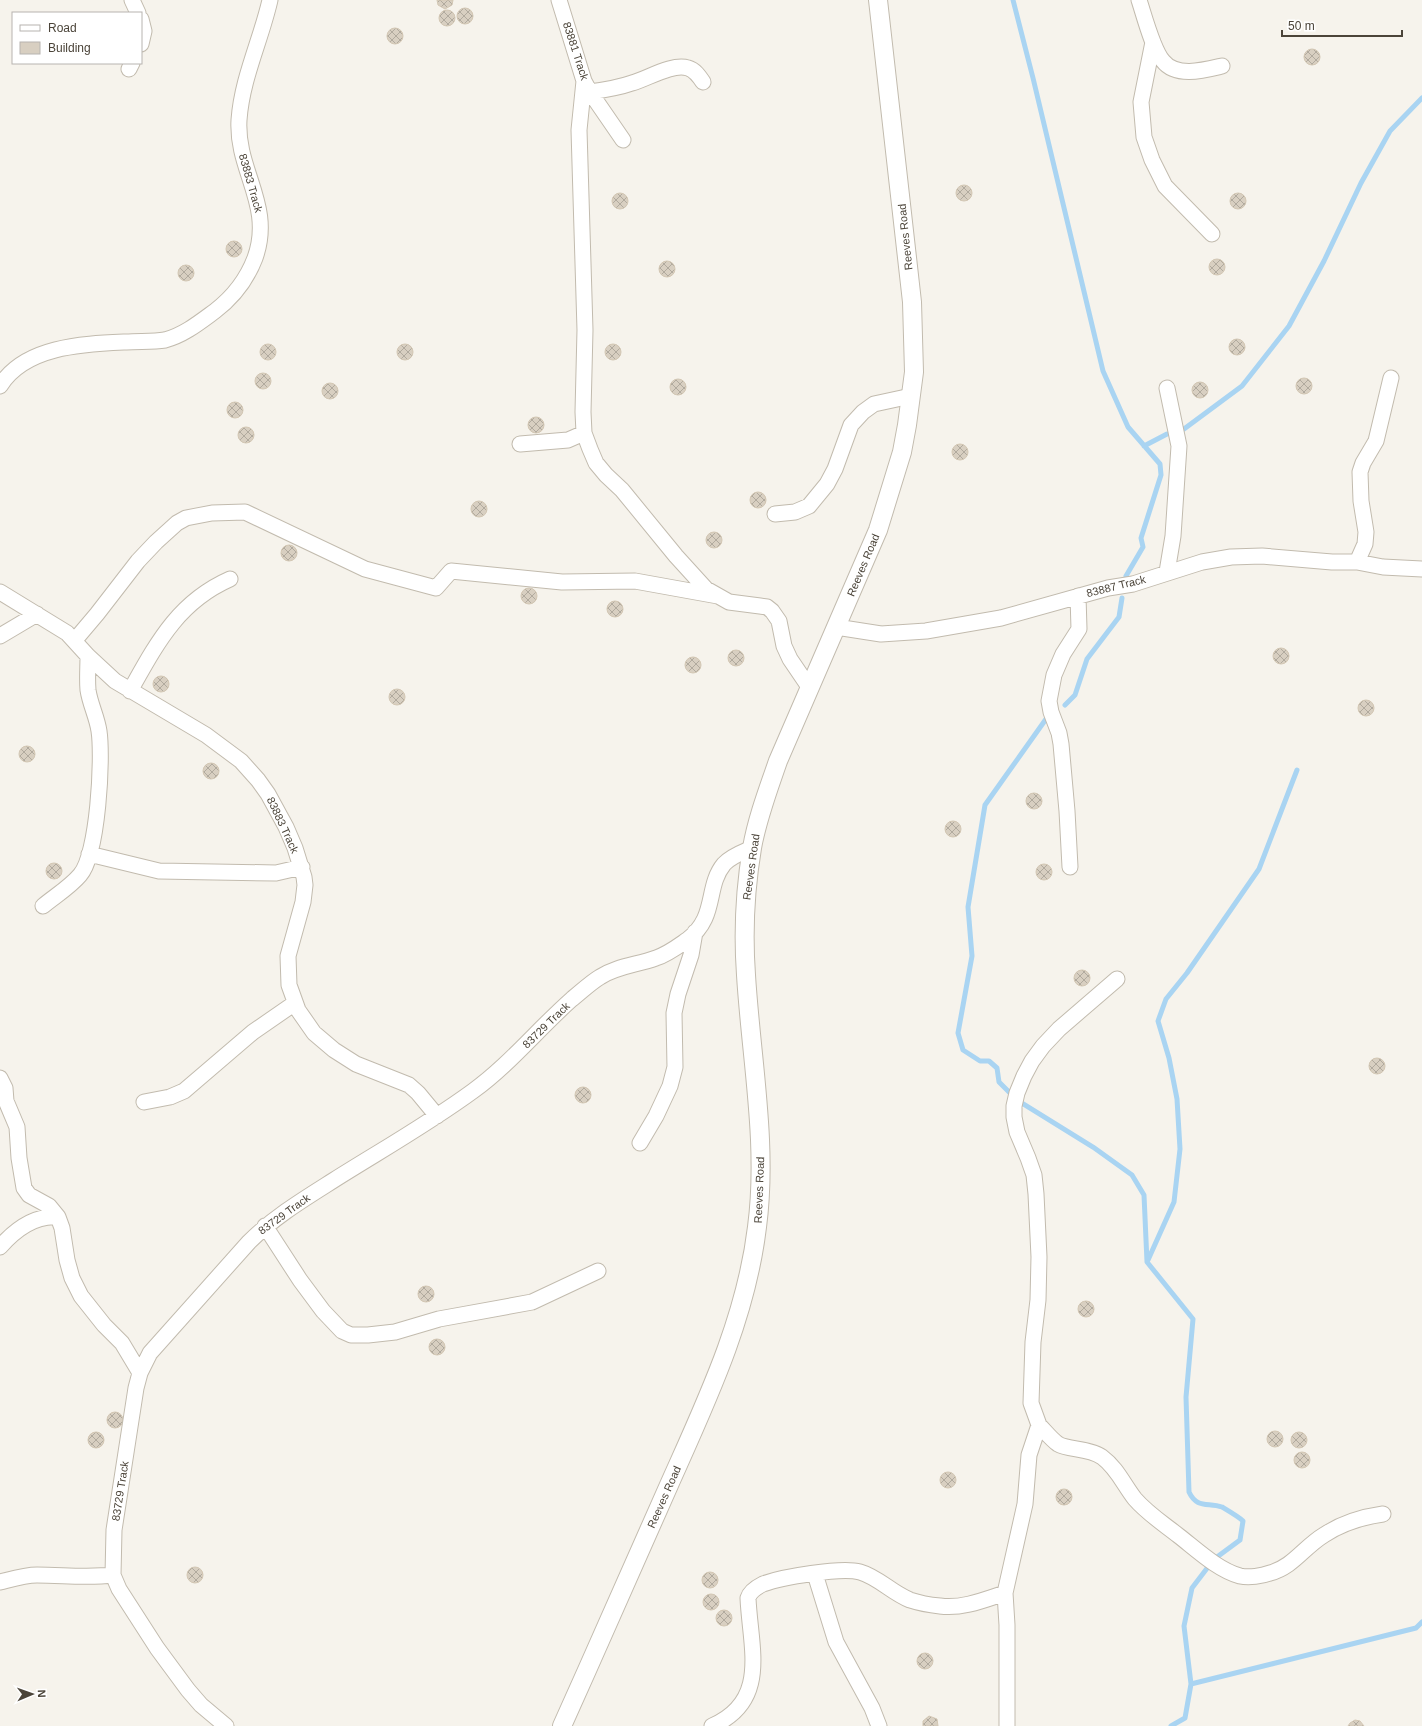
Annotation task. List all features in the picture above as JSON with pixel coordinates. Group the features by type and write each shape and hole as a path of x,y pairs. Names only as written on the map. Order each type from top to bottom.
{"street":[{"path":"132,0 138,12"},
{"name":"83883 Track","path":"0,386 17,368 31,358 44,352 94,345 157,341 176,336 193,327 231,297 254,260 260,240 261,219 257,197 247,172 240,143 239,119 250,68 270,0"},
{"name":"83881 Track","path":"559,0 587,86 623,140"},
{"name":"Reeves Road","path":"562,1726 716,1380 741,1307 751,1268 760,1195 760,1155 746,973 746,908 752,848 765,798 778,761 878,530 902,452 911,396 914,365 912,302 878,0"},
{"path":"1139,0 1153,42 1163,62 1174,69 1200,72 1222,66"},
{"path":"142,23 144,31 142,40"},
{"path":"1153,42 1141,102 1144,137 1152,160 1165,186 1186,210 1212,234"},
{"path":"703,82 694,71 682,67 619,87 587,86 579,130 585,330 583,381 584,432 596,463 622,490 706,590 729,602 767,607 772,611 779,622 787,652 809,687"},
{"path":"1357,562 1365,544 1366,532 1361,501 1360,472 1363,463 1376,441 1391,378"},
{"path":"1166,388 1179,446 1173,536 1167,572"},
{"path":"775,514 795,512 808,506 822,490 835,469 852,425 863,412 874,404 911,396"},
{"path":"520,444 568,440 584,432"},
{"path":"75,640 138,561 177,523 186,518 219,512 245,512 365,569 436,588 451,571 562,582 635,581 718,596"},
{"name":"83887 Track","path":"836,627 881,634 926,631 1002,618 1108,588 1133,584 1202,562 1245,556 1357,562 1383,567 1422,568"},
{"path":"130,691 166,630 198,597 211,587 230,579"},
{"name":"83883 Track","path":"0,592 59,626 75,640 88,656 115,681 202,732 242,761 258,780 268,794 286,827 302,867 305,885 303,902 288,956 288,978 290,990 301,1015 314,1033 334,1050 356,1064 409,1085 418,1093 437,1116"},
{"path":"1070,867 1061,744 1049,701 1054,675 1063,654 1079,629 1078,596"},
{"path":"0,636 37,614"},
{"path":"43,906 81,874 89,854 93,836 100,783 100,750 99,730 88,689 88,656"},
{"name":"83729 Track","path":"226,1726 205,1709 188,1690 157,1648 119,1589 113,1575 114,1530 136,1388 140,1373 150,1353 265,1226 318,1190 437,1116 487,1080 528,1042 557,1012 599,977 616,969 657,958 669,952 695,932 706,915 716,881 724,864 739,854 752,848"},
{"path":"89,854 159,871 276,873 302,867"},
{"path":"640,1143 656,1116 670,1086 675,1067 674,1013 678,994 691,955 695,932"},
{"path":"1117,979 1059,1029 1043,1046 1032,1061 1024,1076 1017,1093 1014,1106 1014,1117 1017,1132 1034,1175 1036,1194 1039,1258 1038,1300 1033,1342 1031,1403 1039,1425 1059,1444 1085,1450 1100,1456 1112,1466 1136,1500 1152,1516 1203,1556 1240,1576 1269,1574 1283,1569 1291,1564 1306,1548 1324,1535 1362,1518 1383,1514"},
{"path":"144,1102 170,1097 184,1091 253,1032 295,1003"},
{"path":"0,1078 5,1088 6,1101 17,1127 19,1158 24,1188 30,1194 49,1206 58,1217 62,1228 67,1260 72,1278 81,1296 104,1325 122,1343 140,1373"},
{"path":"0,1247 10,1237 31,1221 43,1217 58,1217"},
{"path":"265,1226 323,1312 342,1331 351,1335 395,1332 439,1319 532,1302 598,1272"},
{"path":"1007,1726 1008,1632 1005,1593 1025,1504 1029,1455 1039,1425"},
{"path":"712,1726 728,1718 739,1708 747,1695 754,1655 748,1605 750,1593 764,1584 794,1577 844,1570 859,1572 873,1577 910,1600 941,1606 958,1607 1005,1593"},
{"path":"815,1574 836,1642 872,1708 879,1726"},
{"path":"0,1582 37,1575 82,1577 113,1575"}],"building":[{"path":"437,0 453,0 452,5 445,9 438,5"},
{"path":"465,8 471,10 473,16 471,22 465,24 459,22 457,16 459,10"},
{"path":"447,10 453,12 455,18 453,24 447,26 441,24 439,18 441,12"},
{"path":"395,28 401,30 403,36 401,42 395,44 389,42 387,36 389,30"},
{"path":"1312,49 1318,51 1320,57 1318,63 1312,65 1306,63 1304,57 1306,51"},
{"path":"964,185 970,187 972,193 970,199 964,201 958,199 956,193 958,187"},
{"path":"620,193 626,195 628,201 626,207 620,209 614,207 612,201 614,195"},
{"path":"1238,193 1244,195 1246,201 1244,207 1238,209 1232,207 1230,201 1232,195"},
{"path":"234,241 240,243 242,249 240,255 234,257 228,255 226,249 228,243"},
{"path":"1217,259 1223,261 1225,267 1223,273 1217,275 1211,273 1209,267 1211,261"},
{"path":"667,261 673,263 675,269 673,275 667,277 661,275 659,269 661,263"},
{"path":"186,265 192,267 194,273 192,279 186,281 180,279 178,273 180,267"},
{"path":"1237,339 1243,341 1245,347 1243,353 1237,355 1231,353 1229,347 1231,341"},
{"path":"268,344 274,346 276,352 274,358 268,360 262,358 260,352 262,346"},
{"path":"405,344 411,346 413,352 411,358 405,360 399,358 397,352 399,346"},
{"path":"613,344 619,346 621,352 619,358 613,360 607,358 605,352 607,346"},
{"path":"263,373 269,375 271,381 269,387 263,389 257,387 255,381 257,375"},
{"path":"1304,378 1310,380 1312,386 1310,392 1304,394 1298,392 1296,386 1298,380"},
{"path":"678,379 684,381 686,387 684,393 678,395 672,393 670,387 672,381"},
{"path":"1200,382 1206,384 1208,390 1206,396 1200,398 1194,396 1192,390 1194,384"},
{"path":"330,383 336,385 338,391 336,397 330,399 324,397 322,391 324,385"},
{"path":"235,402 241,404 243,410 241,416 235,418 229,416 227,410 229,404"},
{"path":"536,417 542,419 544,425 542,431 536,433 530,431 528,425 530,419"},
{"path":"246,427 252,429 254,435 252,441 246,443 240,441 238,435 240,429"},
{"path":"960,444 966,446 968,452 966,458 960,460 954,458 952,452 954,446"},
{"path":"758,492 764,494 766,500 764,506 758,508 752,506 750,500 752,494"},
{"path":"479,501 485,503 487,509 485,515 479,517 473,515 471,509 473,503"},
{"path":"714,532 720,534 722,540 720,546 714,548 708,546 706,540 708,534"},
{"path":"289,545 295,547 297,553 295,559 289,561 283,559 281,553 283,547"},
{"path":"529,588 535,590 537,596 535,602 529,604 523,602 521,596 523,590"},
{"path":"615,601 621,603 623,609 621,615 615,617 609,615 607,609 609,603"},
{"path":"1281,648 1287,650 1289,656 1287,662 1281,664 1275,662 1273,656 1275,650"},
{"path":"736,650 742,652 744,658 742,664 736,666 730,664 728,658 730,652"},
{"path":"693,657 699,659 701,665 699,671 693,673 687,671 685,665 687,659"},
{"path":"161,676 167,678 169,684 167,690 161,692 155,690 153,684 155,678"},
{"path":"397,689 403,691 405,697 403,703 397,705 391,703 389,697 391,691"},
{"path":"1366,700 1372,702 1374,708 1372,714 1366,716 1360,714 1358,708 1360,702"},
{"path":"27,746 33,748 35,754 33,760 27,762 21,760 19,754 21,748"},
{"path":"211,763 217,765 219,771 217,777 211,779 205,777 203,771 205,765"},
{"path":"1034,793 1040,795 1042,801 1040,807 1034,809 1028,807 1026,801 1028,795"},
{"path":"953,821 959,823 961,829 959,835 953,837 947,835 945,829 947,823"},
{"path":"54,863 60,865 62,871 60,877 54,879 48,877 46,871 48,865"},
{"path":"1044,864 1050,866 1052,872 1050,878 1044,880 1038,878 1036,872 1038,866"},
{"path":"1082,970 1088,972 1090,978 1088,984 1082,986 1076,984 1074,978 1076,972"},
{"path":"1377,1058 1383,1060 1385,1066 1383,1072 1377,1074 1371,1072 1369,1066 1371,1060"},
{"path":"583,1087 589,1089 591,1095 589,1101 583,1103 577,1101 575,1095 577,1089"},
{"path":"426,1286 432,1288 434,1294 432,1300 426,1302 420,1300 418,1294 420,1288"},
{"path":"1086,1301 1092,1303 1094,1309 1092,1315 1086,1317 1080,1315 1078,1309 1080,1303"},
{"path":"437,1339 443,1341 445,1347 443,1353 437,1355 431,1353 429,1347 431,1341"},
{"path":"115,1412 121,1414 123,1420 121,1426 115,1428 109,1426 107,1420 109,1414"},
{"path":"1275,1431 1281,1433 1283,1439 1281,1445 1275,1447 1269,1445 1267,1439 1269,1433"},
{"path":"96,1432 102,1434 104,1440 102,1446 96,1448 90,1446 88,1440 90,1434"},
{"path":"1299,1432 1305,1434 1307,1440 1305,1446 1299,1448 1293,1446 1291,1440 1293,1434"},
{"path":"1302,1452 1308,1454 1310,1460 1308,1466 1302,1468 1296,1466 1294,1460 1296,1454"},
{"path":"948,1472 954,1474 956,1480 954,1486 948,1488 942,1486 940,1480 942,1474"},
{"path":"1064,1489 1070,1491 1072,1497 1070,1503 1064,1505 1058,1503 1056,1497 1058,1491"},
{"path":"195,1567 201,1569 203,1575 201,1581 195,1583 189,1581 187,1575 189,1569"},
{"path":"710,1572 716,1574 718,1580 716,1586 710,1588 704,1586 702,1580 704,1574"},
{"path":"711,1594 717,1596 719,1602 717,1608 711,1610 705,1608 703,1602 705,1596"},
{"path":"724,1610 730,1612 732,1618 730,1624 724,1626 718,1624 716,1618 718,1612"},
{"path":"925,1653 931,1655 933,1661 931,1667 925,1669 919,1667 917,1661 919,1655"},
{"path":"929,1716 937,1719 938,1726 923,1726 923,1721"},
{"path":"1355,1720 1360,1721 1364,1726 1348,1726"}],"waterway":[{"path":"1013,0 1103,371 1128,427 1160,464 1161,475 1141,538 1143,547 1126,576"},
{"path":"1184,429 1242,386 1289,326 1324,261 1361,183 1390,131 1422,98"},
{"path":"1144,446 1167,434"},
{"path":"1065,705 1075,695 1087,659 1119,617 1122,598"},
{"path":"1012,1095 999,1082 997,1068 989,1061 980,1061 963,1050 958,1033 972,956 968,907 985,805 1046,719"},
{"path":"1148,1260 1174,1202 1180,1149 1177,1099 1169,1058 1158,1021 1166,999 1187,973 1259,869 1297,770"},
{"path":"1022,1103 1093,1147 1132,1175 1144,1195 1147,1262 1193,1319 1186,1397 1189,1492 1199,1503 1222,1507 1243,1521 1240,1540 1217,1557"},
{"path":"1171,1726 1185,1718 1191,1684 1184,1626 1192,1588 1208,1567"},
{"path":"1191,1684 1416,1628 1422,1622"}]}
